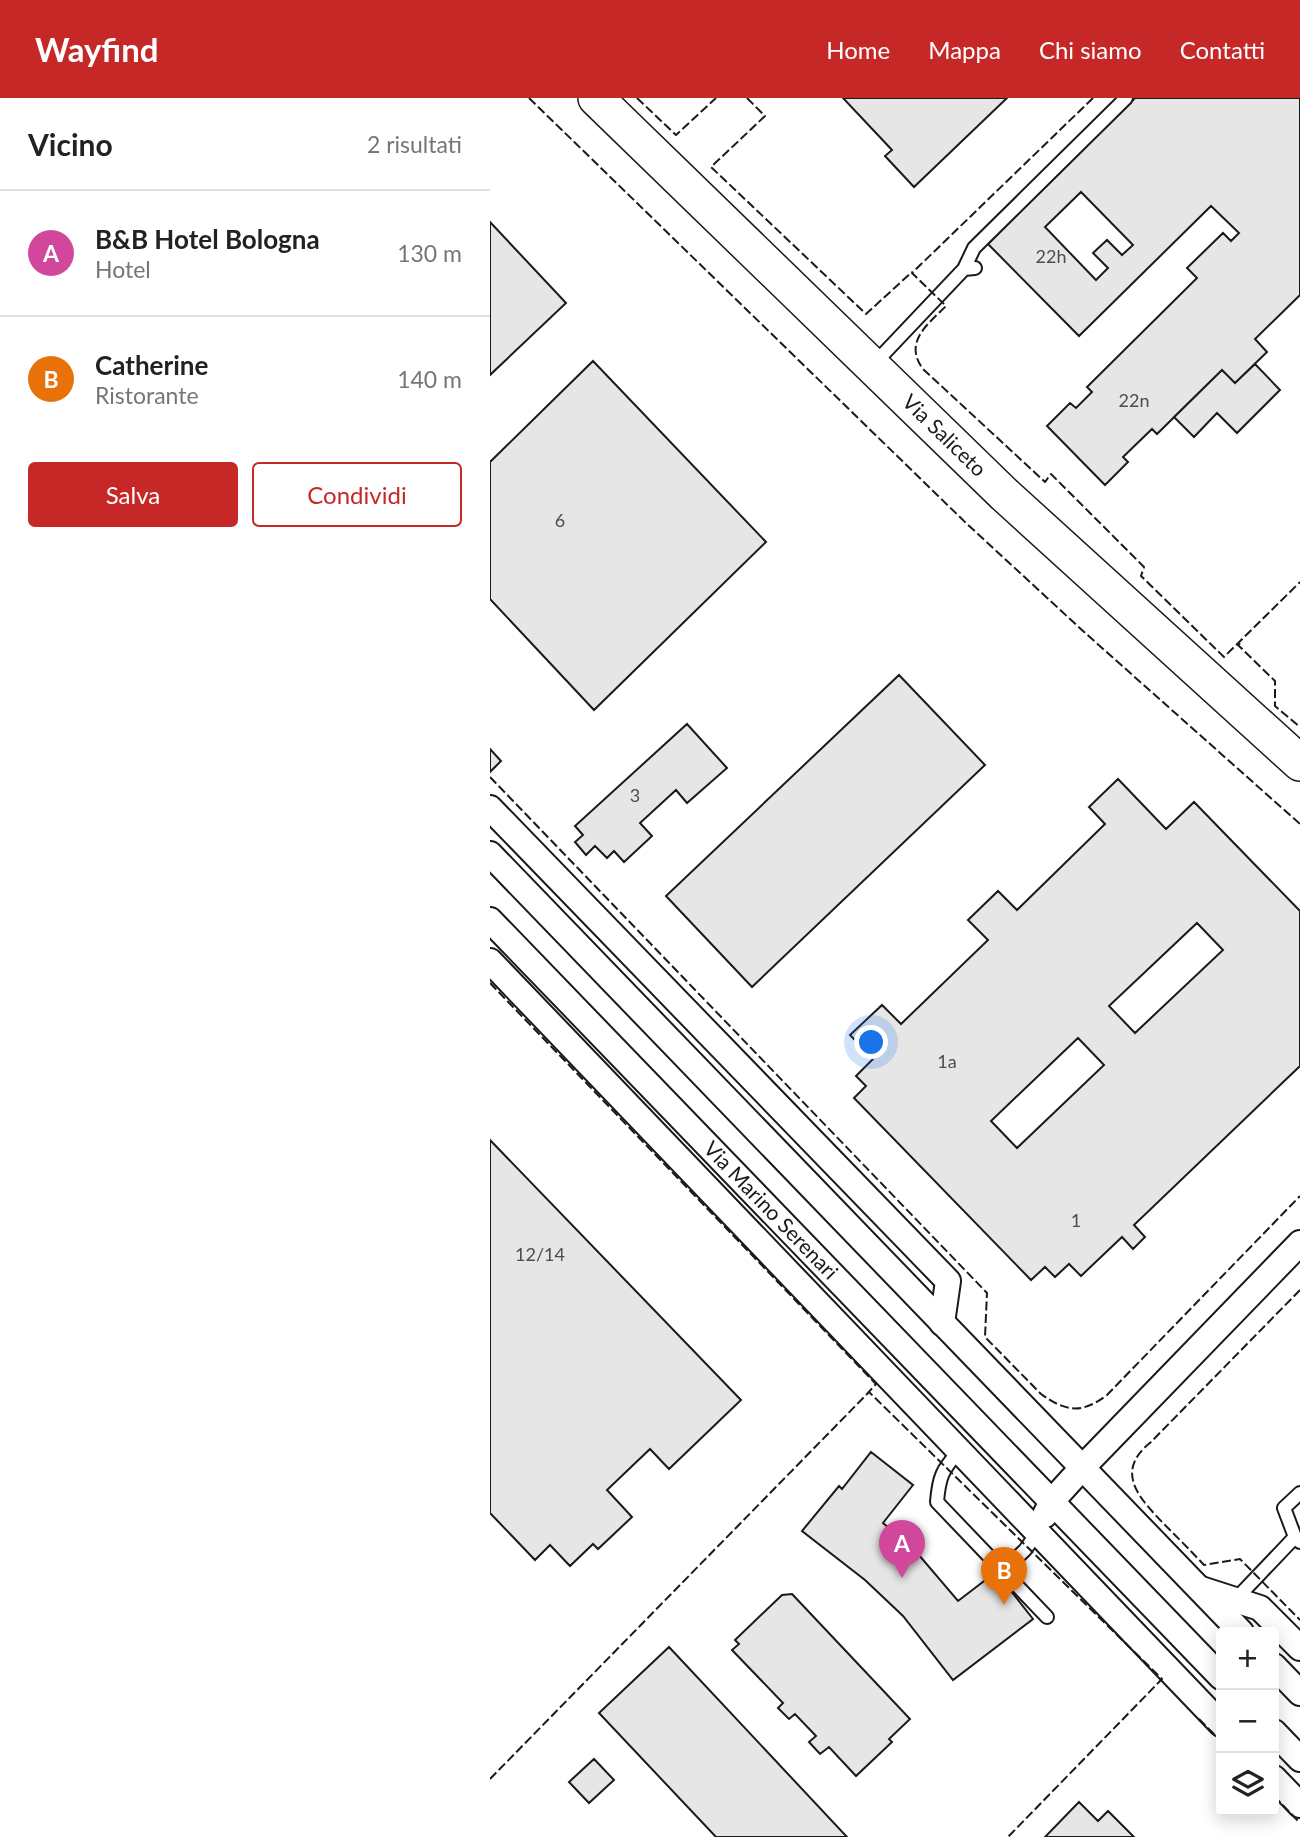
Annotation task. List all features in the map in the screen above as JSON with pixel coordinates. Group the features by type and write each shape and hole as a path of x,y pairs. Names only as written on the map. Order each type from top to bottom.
{"main road":[{"name":"Via Saliceto","path":"596,98 1005,495 1294,760"}],"street":[{"path":"490,807 948,1281 942,1323"},
{"path":"519,838 493,858 1198,1588 1229,1607 1260,1608 1300,1648"},
{"name":"Via Marino Serenari","path":"490,920 1216,1672"},
{"name":"Via Marino Serenari","path":"490,961 1216,1719"},
{"path":"654,1024 677,1001"},
{"path":"575,1050 596,1029"},
{"path":"817,1194 841,1171"},
{"path":"752,1236 774,1214"},
{"path":"1037,1533 1052,1501 1300,1243"},
{"path":"897,1387 920,1365"},
{"path":"1229,1607 1239,1627"},
{"path":"1279,1671 1300,1693"},
{"path":"1279,1737 1300,1759"},
{"path":"1279,1783 1300,1805"}],"lane":[{"path":"873,366 970,268 974,248 1126,98"},
{"path":"959,1451 944,1467 937,1502 1047,1617"},
{"path":"1229,1607 1298,1540 1284,1508 1300,1493"},
{"path":"1003,1571 1025,1550 1037,1533"}],"building":[{"path":"843,98 1007,98 914,187 885,156 892,150"},
{"path":"1135,98 1300,98 1300,295 1255,339 1267,352 1235,383 1222,370 1157,434 1152,429 1123,457 1128,462 1105,485 1047,426 1070,403 1076,408 1092,392 1087,387 1197,278 1187,268 1223,233 1231,241 1239,233 1211,206 1079,336 988,244","holes":["1081,192 1133,245 1122,255 1107,240 1093,253 1108,268 1096,280 1045,227"]},
{"path":"490,222 566,303 490,375"},
{"path":"593,361 766,542 594,710 490,599 490,462"},
{"path":"1255,364 1280,390 1237,433 1217,413 1194,437 1174,417 1222,370 1235,383"},
{"path":"899,675 985,765 752,987 666,896"},
{"path":"687,724 727,768 687,803 676,790 640,823 652,836 624,862 614,851 607,858 595,846 586,855 575,842 583,835 575,826"},
{"path":"490,749 501,761 490,772"},
{"path":"1118,779 1166,829 1194,802 1300,911 1300,1066 1134,1225 1145,1237 1133,1249 1122,1237 1081,1276 1069,1264 1055,1277 1045,1267 1031,1280 854,1098 866,1086 856,1076 873,1059 850,1035 882,1005 901,1024 988,940 968,920 998,891 1017,910 1105,824 1089,807","holes":["1197,923 1223,950 1135,1033 1109,1006","1078,1038 1104,1065 1017,1148 991,1121"]},
{"path":"490,1140 741,1400 669,1469 650,1449 607,1490 632,1517 598,1549 593,1544 570,1566 550,1545 535,1560 490,1513"},
{"path":"871,1452 913,1485 883,1523 913,1548 958,1601 996,1572 1033,1619 953,1680 903,1616 865,1580 802,1531 839,1486 842,1489"},
{"path":"792,1594 910,1719 889,1739 892,1742 856,1776 829,1747 820,1754 809,1742 816,1736 795,1714 789,1719 778,1708 783,1703 732,1650 739,1644 735,1640 782,1595"},
{"path":"669,1647 847,1837 716,1837 599,1713"},
{"path":"594,1759 614,1780 589,1803 569,1782"},
{"path":"1079,1802 1098,1821 1108,1811 1134,1837 1045,1837"}],"fence":[{"path":"529,98 966,523 1300,824"},
{"path":"637,98 676,135 716,98"},
{"path":"747,98 765,116 711,167 866,314 912,272"},
{"path":"1093,98 912,273 946,306 920,334 916,350 918,359 923,369 1045,482 1051,474 1144,567 1141,576 1224,657 1300,582"},
{"path":"1240,643 1238,645 1275,681 1275,706 1300,727"},
{"path":"490,777 987,1293 985,1337 1041,1394 1058,1404 1082,1408 1107,1395 1300,1196"},
{"path":"490,983 876,1384 867,1394"},
{"path":"1300,1290 1140,1453 1132,1475 1134,1485 1147,1505 1204,1565 1240,1559 1300,1620"},
{"path":"490,1779 869,1392 1162,1679 1008,1837"},
{"path":"1199,1719 1216,1736"},
{"path":"1279,1801 1300,1823"}],"place":[{"name":"B&B Hotel Bologna","path":"902,1578"},
{"name":"Catherine","path":"1004,1605"}]}
